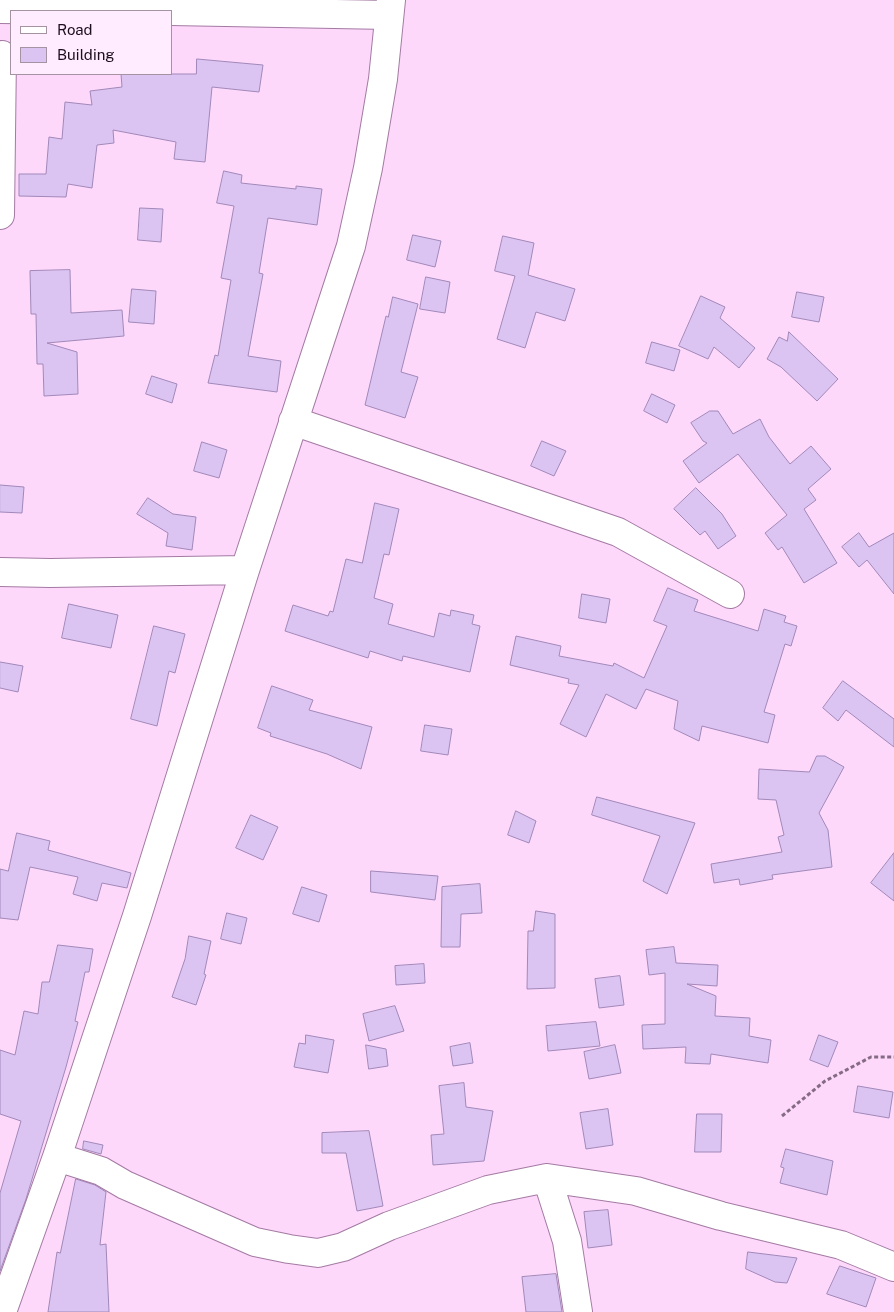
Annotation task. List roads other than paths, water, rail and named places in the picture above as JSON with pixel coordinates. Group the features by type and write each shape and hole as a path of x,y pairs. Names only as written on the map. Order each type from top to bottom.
{"street":[{"path":"2,1312 57,1157 137,916 245,570 351,246 368,168 384,79 390,7 172,11"},
{"path":"0,8 113,10"},
{"path":"0,215 2,55"},
{"path":"293,421 618,532 730,594"},
{"path":"0,572 50,574 245,570"},
{"path":"57,1157 101,1171 125,1185 255,1242 318,1253 343,1247 389,1226 488,1190 547,1178 636,1192 721,1216 841,1245 894,1267"},
{"path":"547,1178 568,1241 578,1312"}]}
